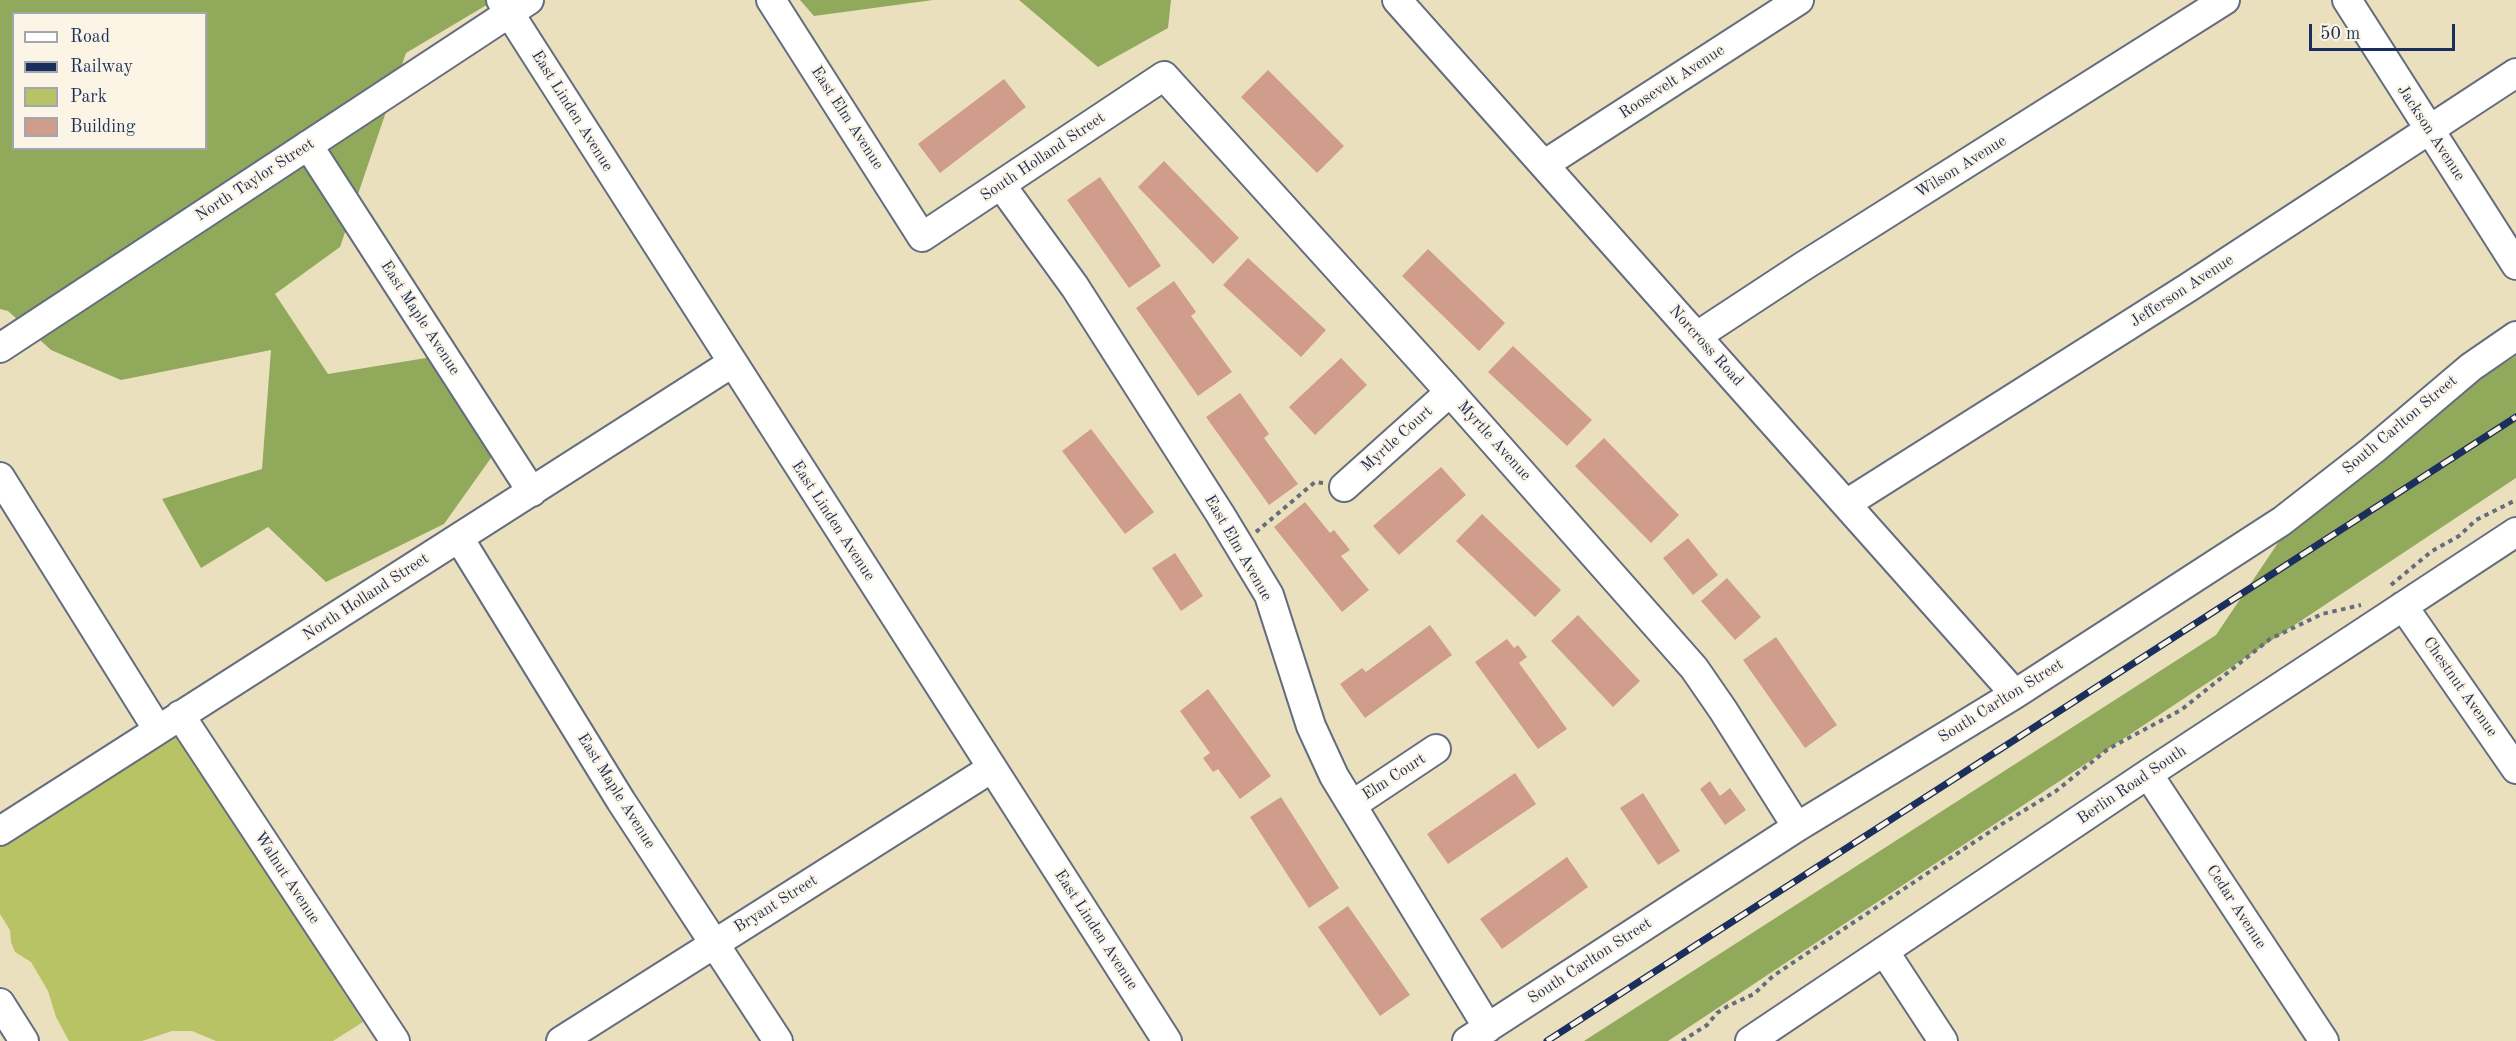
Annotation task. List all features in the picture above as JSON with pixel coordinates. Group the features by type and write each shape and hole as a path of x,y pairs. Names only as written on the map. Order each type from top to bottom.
{"street":[{"name":"East Elm Avenue","path":"771,0 922,237"},
{"name":"Norcross Road","path":"1396,0 1545,164 2015,694"},
{"name":"Roosevelt Avenue","path":"1545,164 1799,0"},
{"name":"Wilson Avenue","path":"1697,336 1802,267 2225,0"},
{"name":"Jackson Avenue","path":"2347,0 2516,265"},
{"name":"North Taylor Street","path":"0,348 308,145 513,4"},
{"name":"East Linden Avenue","path":"513,4 732,363 1167,1041"},
{"name":"Jefferson Avenue","path":"1846,504 2188,287 2516,73"},
{"name":"South Holland Street","path":"922,237 1164,76"},
{"name":"Myrtle Avenue","path":"1164,76 1450,392 1694,668 1797,827"},
{"name":"East Maple Avenue","path":"308,145 532,492"},
{"name":"East Elm Avenue","path":"1001,184 1075,287 1269,595 1311,726 1334,776 1352,804 1477,1034"},
{"name":"South Carlton Street","path":"1477,1034 1797,827 2015,694 2282,521 2373,450 2471,367 2516,336"},
{"name":"North Holland Street","path":"0,831 732,363"},
{"name":"Myrtle Court","path":"1344,487 1450,392"},
{"name":"Walnut Avenue","path":"0,477 169,722 395,1041"},
{"name":"Berlin Road South","path":"1750,1041 2148,774 2395,598 2516,532"},
{"name":"East Maple Avenue","path":"459,537 621,801 778,1041"},
{"name":"Chestnut Avenue","path":"2395,598 2516,769"},
{"name":"Elm Court","path":"1352,804 1437,749"},
{"name":"Bryant Street","path":"561,1041 992,768"},
{"name":"Cedar Avenue","path":"2148,774 2324,1041"},
{"path":"1884,951 1943,1041"},
{"path":"0,1003 24,1041"}],"path":[{"path":"1239,546 1315,482 1344,487"},
{"path":"2395,598 2403,572 2432,551 2459,536 2476,519 2516,500"},
{"path":"1683,1041 1707,1025 1717,1013 1754,994 1773,976 2056,790 2108,749 2181,710 2270,639 2322,614 2366,604"}],"green space":[{"path":"0,0 495,0 406,53 340,247 275,294 328,374 432,357 493,455 444,524 326,582 268,527 201,568 162,499 262,469 271,350 121,380 51,350 8,311 0,309"},
{"path":"800,0 933,0 814,16"},
{"path":"1019,0 1171,0 1168,28 1098,67"},
{"path":"2516,356 2516,478 1668,1041 1584,1041 2216,635 2319,482"},
{"path":"170,729 179,735 363,1022 333,1041 216,1041 192,1031 172,1031 142,1041 69,1041 56,1017 48,991 31,962 15,952 10,930 0,914 0,837"}],"building":[{"path":"1268,70 1344,146 1317,173 1241,97"},
{"path":"1004,79 1026,107 940,173 918,144"},
{"path":"1164,161 1239,238 1213,264 1138,187"},
{"path":"1100,177 1161,266 1129,288 1067,200"},
{"path":"1428,249 1505,323 1479,351 1402,276"},
{"path":"1248,258 1326,330 1301,357 1223,285"},
{"path":"1174,281 1196,312 1191,316 1232,372 1198,396 1136,308"},
{"path":"1513,346 1592,420 1567,446 1488,372"},
{"path":"1341,358 1367,385 1315,435 1289,407"},
{"path":"1240,393 1269,434 1264,438 1298,484 1269,505 1206,417"},
{"path":"1091,429 1154,512 1125,534 1062,451"},
{"path":"1604,438 1679,515 1651,543 1575,466"},
{"path":"1441,467 1466,495 1399,555 1373,526"},
{"path":"1305,502 1330,533 1334,530 1350,550 1341,556 1369,590 1342,612 1274,527"},
{"path":"1482,514 1561,590 1535,617 1456,541"},
{"path":"1688,538 1718,575 1693,595 1663,558"},
{"path":"1175,553 1203,596 1181,611 1152,568"},
{"path":"1727,578 1761,617 1735,640 1701,601"},
{"path":"1578,615 1640,681 1613,707 1551,641"},
{"path":"1430,625 1452,655 1365,718 1340,684 1362,668 1366,672"},
{"path":"1776,637 1837,725 1805,748 1743,660"},
{"path":"1507,639 1514,648 1518,645 1527,657 1519,663 1567,729 1538,749 1475,662"},
{"path":"1208,689 1271,776 1240,799 1218,769 1213,772 1203,758 1210,753 1180,711"},
{"path":"1515,773 1536,804 1448,864 1427,834"},
{"path":"1710,781 1720,796 1730,788 1746,810 1725,825 1700,789"},
{"path":"1643,793 1680,851 1658,865 1620,808"},
{"path":"1281,797 1339,888 1309,908 1250,817"},
{"path":"1567,857 1588,887 1502,949 1480,919"},
{"path":"1348,906 1410,995 1380,1016 1318,927"}],"railway":[{"path":"1547,1041 2516,417"}]}
